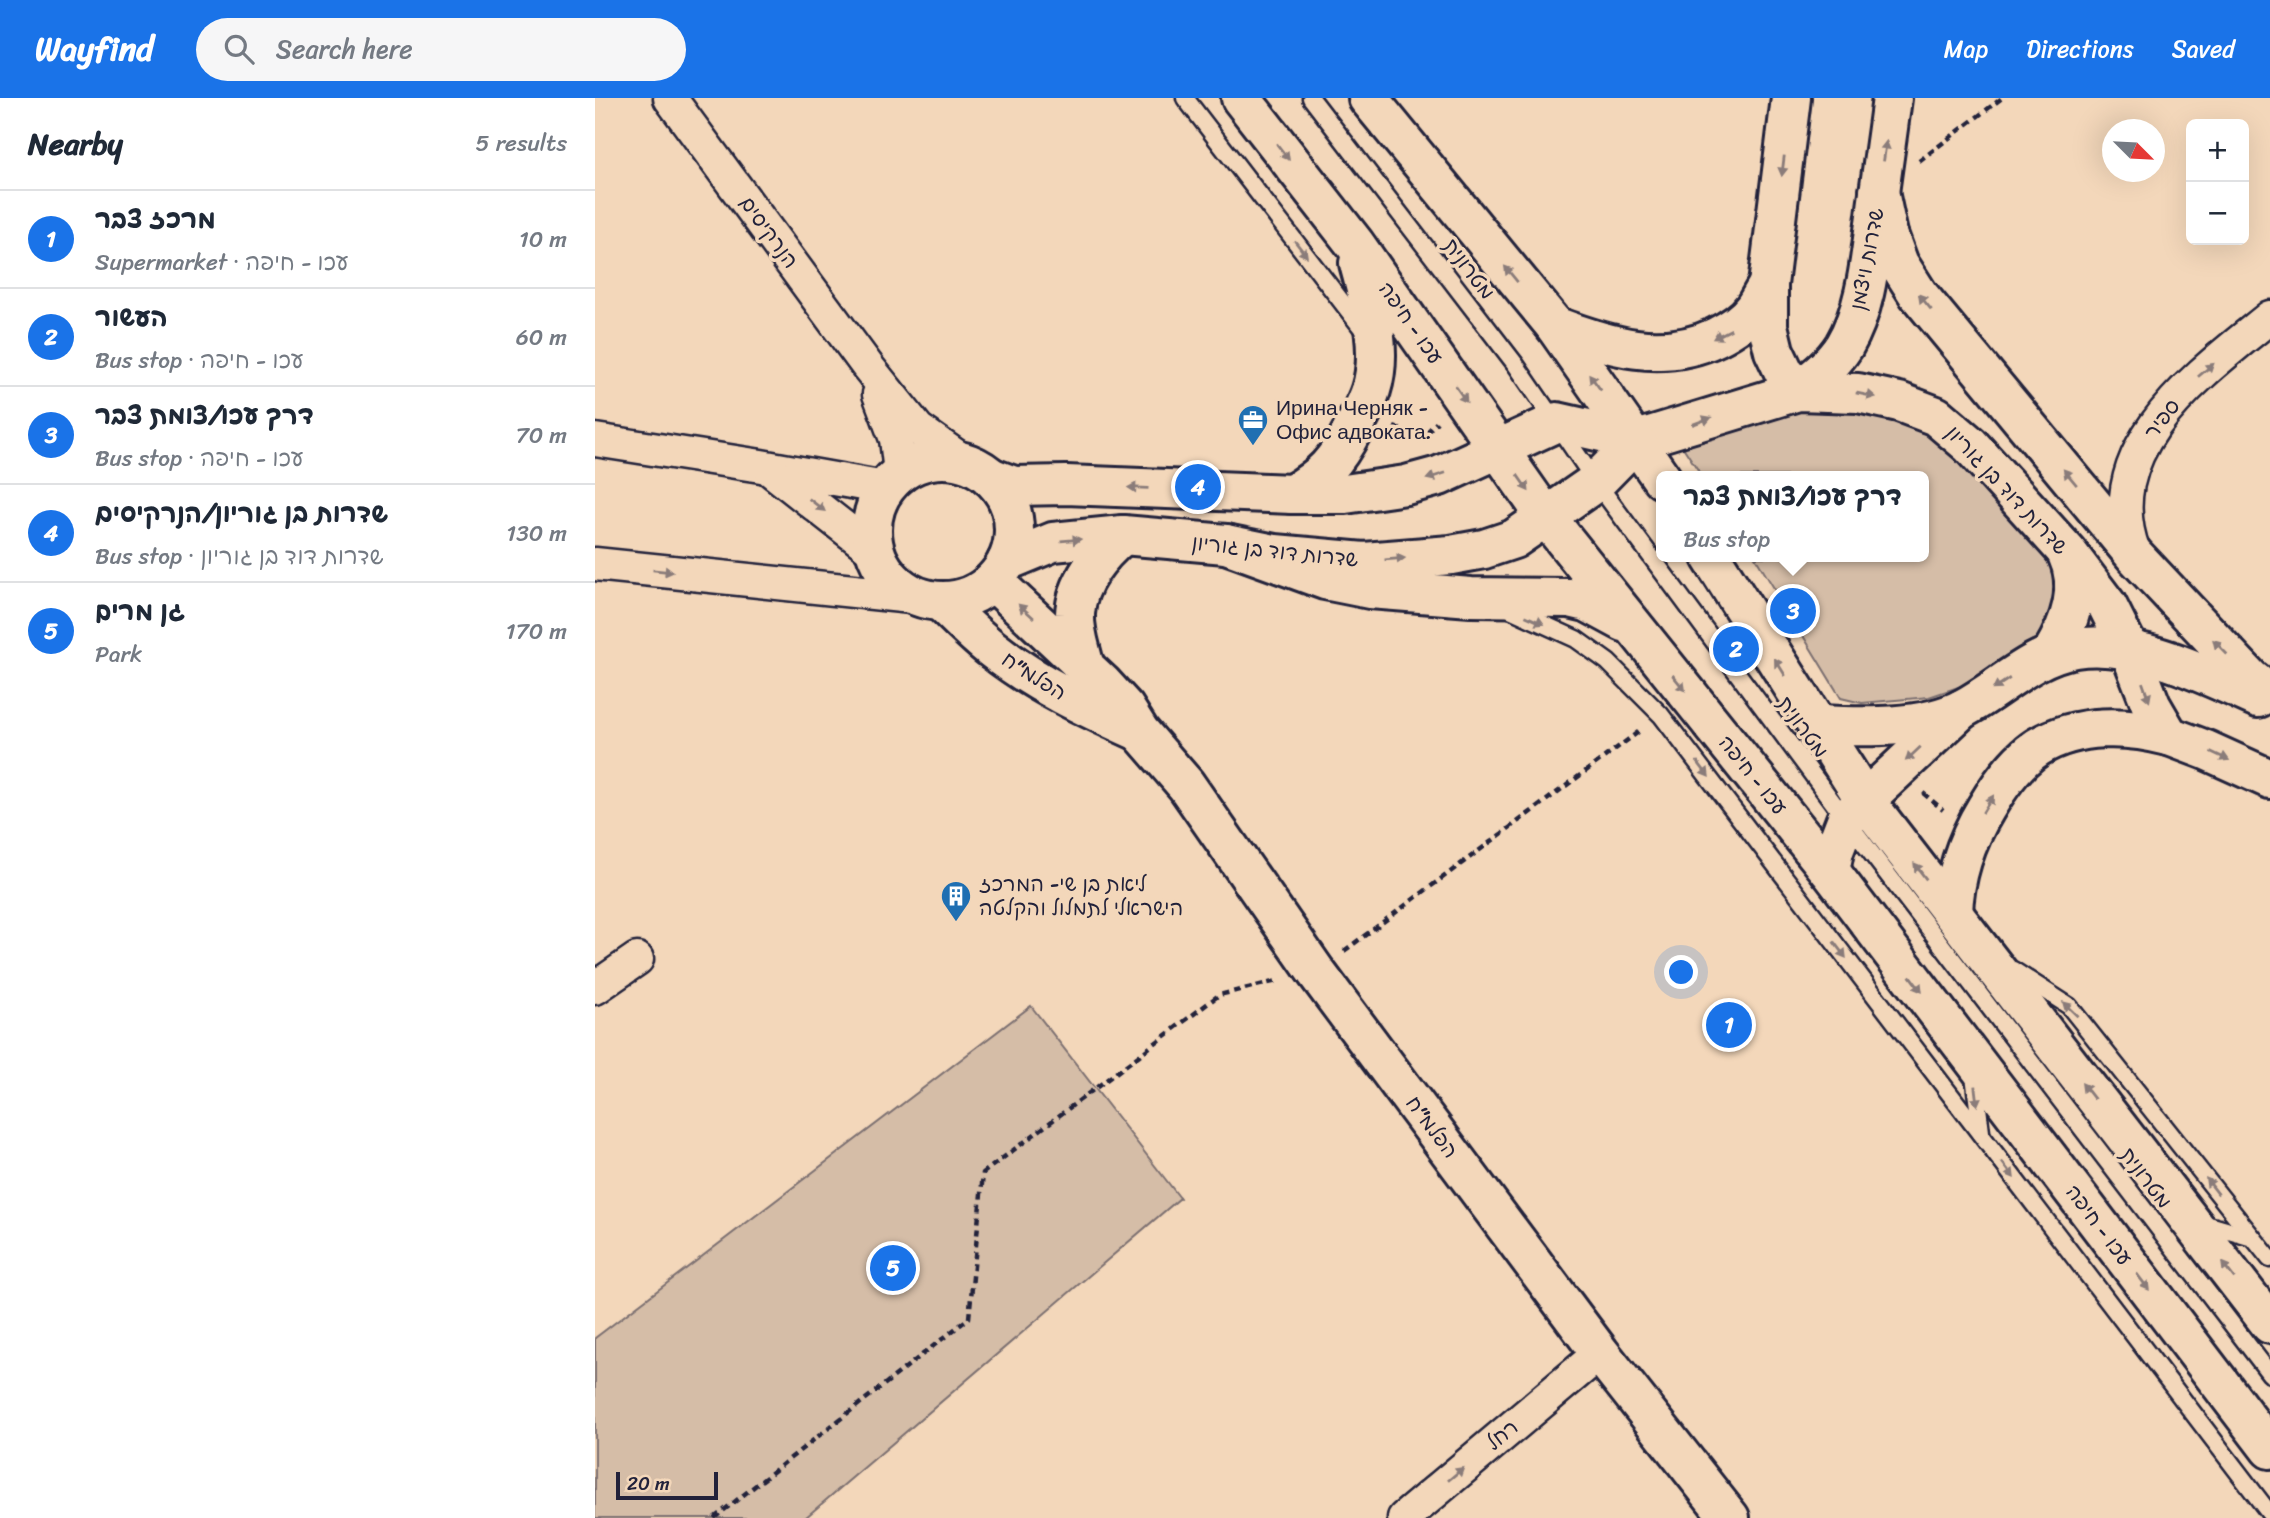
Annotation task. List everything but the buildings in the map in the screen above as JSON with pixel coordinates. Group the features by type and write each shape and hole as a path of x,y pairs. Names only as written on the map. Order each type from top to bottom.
{"main road":[{"name":"עכו - חיפה","path":"1241,98 1355,244 1546,517 1830,872 2270,1449"},
{"path":"1368,98 1555,326 1657,471"},
{"path":"1791,98 1768,285 1767,326 1774,351 1784,372 1798,391"},
{"name":"שדרות ויצמן","path":"1798,391 1826,370 1845,345 1857,316 1865,287 1892,98"},
{"path":"1879,192 1888,234 1899,264 1918,294 2136,556 2242,669 2270,694"},
{"path":"1292,494 1316,480 1341,452 1371,389 1375,345 1371,308 1355,244"},
{"path":"1555,326 1620,348 1644,351 1693,346 1733,329 1753,310 1768,285"},
{"name":"שדרות דוד בן גוריון","path":"1000,571 1052,542 1123,535 1226,544 1275,554 1364,562 1451,555 1484,549 1514,539 1596,482 1637,440 1798,391 1858,393 1899,402 1935,416 1970,445 2067,552 2107,605 2130,651 2151,705 2169,736"},
{"path":"976,468 998,485 1009,502 1013,542 1000,571 977,592 959,600 930,600 901,588 885,572 875,552 871,530 875,508 892,480 918,463 939,458 976,468 1014,486 1066,485 1345,494 1406,485 1439,476 1557,422"},
{"name":"שדרות דוד בן גוריון","path":"1557,422 1637,440"},
{"path":"1084,664 1075,611 1082,585 1101,556 1123,535"},
{"path":"1226,544 1325,580 1393,592 1471,597 1570,598 1587,602 1637,630"},
{"path":"2052,653 2066,629 2074,601 2072,564 2067,552"},
{"path":"1714,562 1817,725 1856,810 1953,914 2270,1324"},
{"name":"הפלמ\"ח","path":"1000,571 1125,708 1140,732 1186,785 1316,972 1599,1353 1730,1518"},
{"name":"הפלמ\"ח","path":"930,600 991,649 1033,678 1081,705 1140,732"},
{"path":"1830,872 1834,851 1856,810 1897,769 1962,709 2052,653 2089,648 2130,651 2186,666 2270,703"},
{"path":"1817,725 1898,724 1938,718 1962,709"},
{"path":"1953,914 1956,881 1970,834 2015,766 2039,747 2071,734 2098,729 2133,728 2169,736 2270,779"}],"street":[{"name":"הנרקיסים","path":"670,98 868,367 918,429 976,468"},
{"name":"ספיר","path":"2136,556 2126,531 2123,507 2127,480 2142,446 2166,410 2198,376 2270,317"},
{"name":"הנרקיסים","path":"868,367 896,439 892,480"},
{"path":"595,440 761,466 892,480"},
{"path":"761,466 780,476 875,552"},
{"path":"595,564 930,600"},
{"path":"595,988 637,959"},
{"name":"רחל","path":"1404,1518 1599,1353"}],"lane":[{"path":"1185,98 1375,345"},
{"name":"מטרונית","path":"1311,98 1508,354 1596,482 1656,558"},
{"name":"מטרונית","path":"1659,562 1856,810 2270,1374"},
{"path":"1471,597 1513,610 1576,639 1608,662 1661,715 2270,1514"},
{"path":"1978,948 2069,1006 2270,1259"},
{"path":"1972,1058 1981,1134"},
{"path":"2188,1218 2253,1238"}],"path":[{"path":"1879,192 2002,98"},
{"path":"1360,415 1422,436 1463,397"},
{"path":"714,1518 969,1318 983,1173 1219,995 1316,972 1661,715"},
{"path":"1897,769 1970,834"}],"shaded area":[{"path":"1841,406 1931,428 2056,558 2063,588 2034,652 1988,677 1929,697 1862,703 1841,698 1758,562 1929,562 1929,471 1699,471 1681,444 1792,411"},
{"path":"1031,1006 1180,1198 805,1518 595,1518 595,1338"}],"place":[{"name":"Ирина Черняк - Офис адвоката.","path":"1253,447"},
{"name":"שדרות בן גוריון/הנרקיסים","path":"1198,487"},
{"name":"דרך עכו/צומת צבר","path":"1793,611"},
{"name":"העשור","path":"1736,649"},
{"name":"ליאת בן שי- המרכז הישראלי לתמלול והקלטה","path":"956,923"},
{"name":"מרכז צבר","path":"1729,1025"},
{"name":"גן מרים","path":"893,1268"}]}
